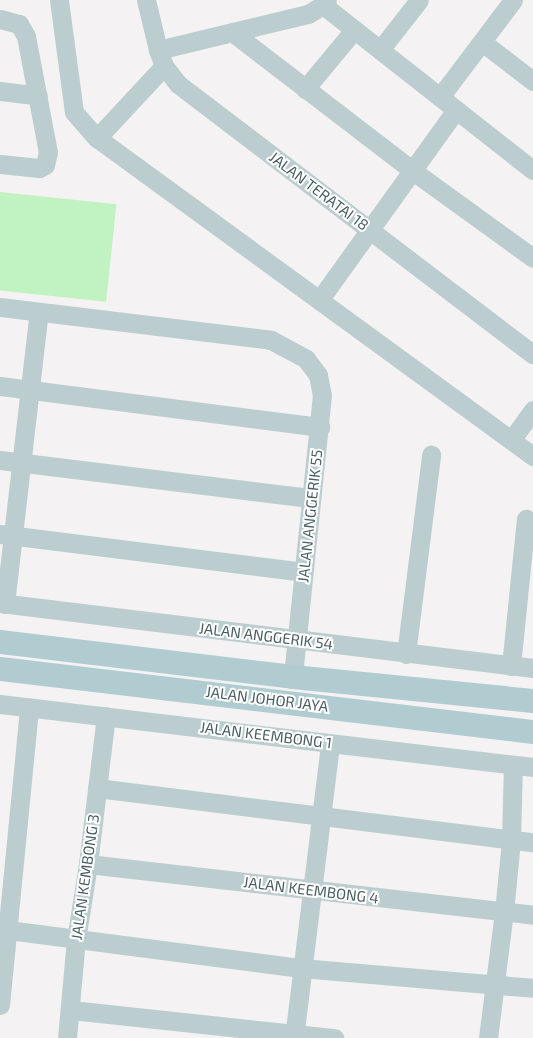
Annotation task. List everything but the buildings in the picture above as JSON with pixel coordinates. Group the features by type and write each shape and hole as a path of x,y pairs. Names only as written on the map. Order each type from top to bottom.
{"main road":[{"name":"JALAN JOHOR JAYA","path":"0,642 293,677 533,701"},
{"name":"JALAN JOHOR JAYA","path":"0,669 533,732"}],"street":[{"path":"60,0 74,112 97,138 533,456"},
{"name":"JALAN TERATAI 18","path":"146,0 161,58 178,84 533,354"},
{"path":"380,50 419,0"},
{"path":"440,97 513,0"},
{"path":"97,138 161,58 232,32 308,14 325,3 354,30 533,170"},
{"path":"0,19 16,22 22,28 38,96 48,159 39,168 0,164"},
{"path":"305,89 354,30"},
{"path":"232,32 413,171 533,258"},
{"path":"482,42 533,81"},
{"path":"0,91 38,96"},
{"path":"320,299 456,110"},
{"path":"0,307 39,312 21,463 6,535 2,603"},
{"name":"JALAN ANGGERIK 55","path":"39,312 271,340 306,358 318,375 322,395 320,427 310,498 293,677"},
{"path":"0,386 320,427"},
{"path":"512,439 533,410"},
{"path":"406,654 431,456"},
{"path":"0,460 310,498"},
{"path":"511,666 526,520"},
{"path":"6,535 303,572"},
{"name":"JALAN ANGGERIK 54","path":"2,603 406,654 533,668"},
{"name":"JALAN KEEMBONG 1","path":"0,704 533,767"},
{"path":"0,1005 4,930 29,707"},
{"name":"JALAN KEMBONG 3","path":"67,1038 76,940 88,864 106,716"},
{"path":"294,1036 330,743"},
{"path":"488,1038 504,912 510,840 513,765"},
{"path":"97,788 533,842"},
{"name":"JALAN KEEMBONG 4","path":"88,864 533,915"},
{"path":"4,930 301,968 495,983 533,988"},
{"path":"71,1010 294,1036 335,1038"}],"green space":[{"path":"0,192 116,204 106,302 0,291"}]}
